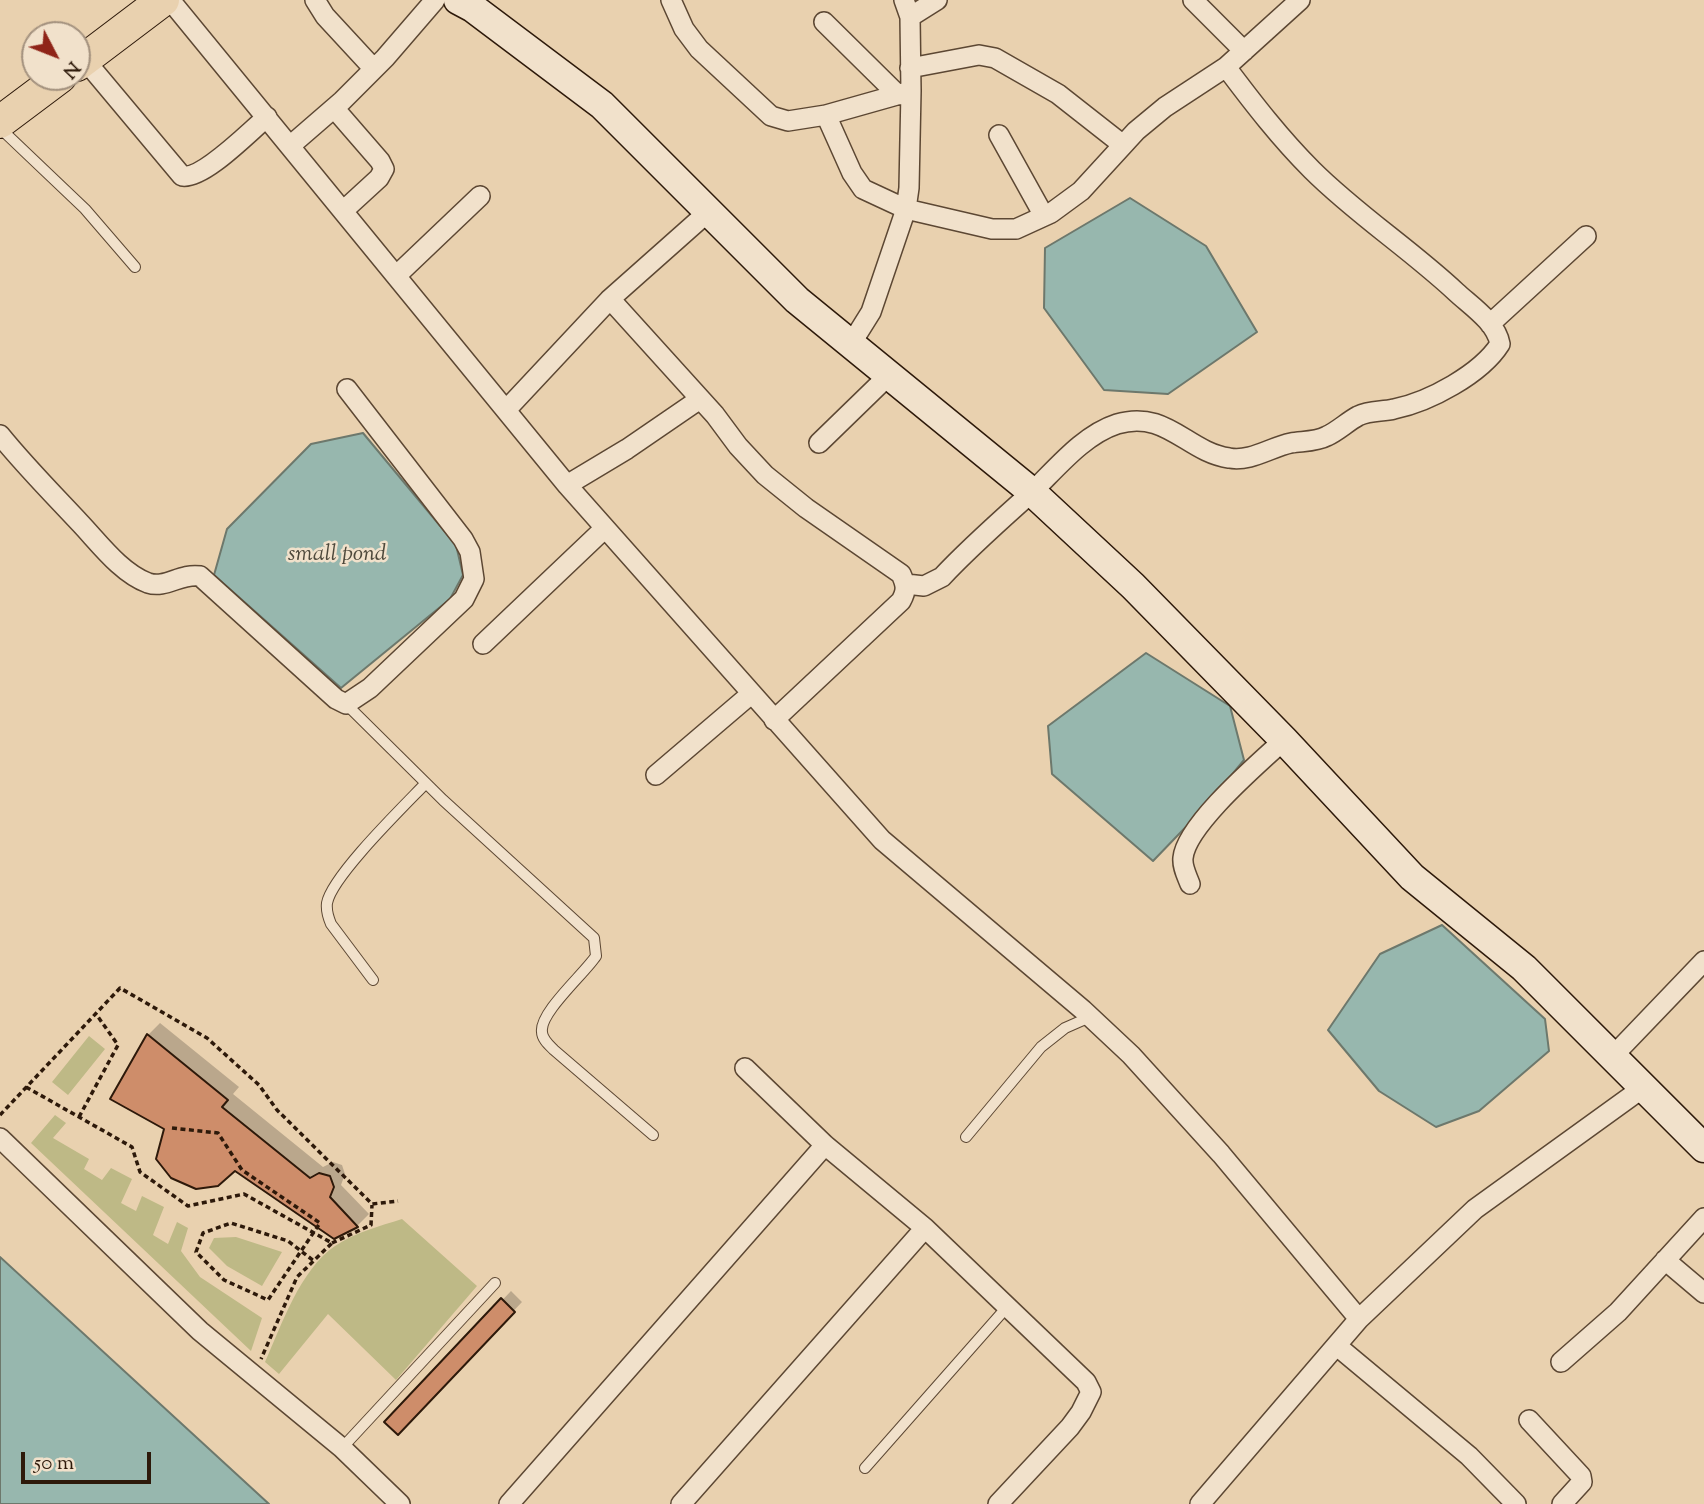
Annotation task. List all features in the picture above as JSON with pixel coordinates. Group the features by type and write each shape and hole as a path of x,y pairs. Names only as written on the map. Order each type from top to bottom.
{"main road":[{"path":"91,54 163,0"},
{"path":"0,125 43,91"}],"street":[{"path":"170,0 507,409 566,485 882,840 1132,1055 1221,1154 1359,1319"},
{"path":"315,0 325,16 374,69"},
{"path":"290,146 374,69 435,0"},
{"path":"458,0 473,8 602,105 797,300 1032,492 1133,586 1284,740 1412,877 1524,968 1704,1148"},
{"path":"671,0 684,29 699,49 771,116 788,121 826,115 904,93"},
{"path":"851,344 871,312 906,209 910,174 904,93 910,68 907,8 937,0"},
{"path":"1193,0 1244,51"},
{"path":"826,115 857,183 875,196 906,209 992,229 1016,229 1044,216 1081,191 1123,145 1165,107 1226,67 1300,0"},
{"path":"824,22 904,93"},
{"path":"910,68 979,55 995,58 1058,94 1123,145"},
{"path":"906,584 925,586 942,577 1078,448 1113,425 1134,419 1151,421 1218,455 1231,459 1247,457 1288,443 1325,438 1359,416 1419,402 1449,387 1483,364 1500,344 1498,333 1490,324 1437,274 1313,172 1276,132 1226,67"},
{"path":"91,84 182,176 189,177 205,169 267,117"},
{"path":"334,108 384,169 379,177 342,211"},
{"path":"999,135 1044,216"},
{"path":"396,276 480,196"},
{"path":"507,409 610,299 708,212"},
{"path":"1490,324 1586,236"},
{"path":"610,299 765,475 806,508 901,574 906,584 906,593 901,601 774,720"},
{"path":"819,443 889,375"},
{"path":"0,435 115,559 139,578 150,584 160,585 189,575 200,576 336,699 346,704 370,688 464,599 474,579 470,552 463,539 347,389"},
{"path":"566,485 627,449 700,399"},
{"path":"482,644 604,529"},
{"path":"656,775 751,694"},
{"path":"1190,884 1183,864 1188,842 1227,794 1284,740"},
{"path":"1612,1057 1704,961"},
{"path":"745,1068 825,1145 925,1228 1086,1382 1091,1392 1081,1412 998,1504"},
{"path":"1203,1503 1359,1319 1475,1209 1644,1087"},
{"path":"0,1138 200,1331 342,1448 400,1504"},
{"path":"516,1502 825,1145"},
{"path":"1561,1362 1606,1324 1704,1218"},
{"path":"681,1504 925,1228"},
{"path":"1665,1260 1704,1293"},
{"path":"1337,1346 1469,1456 1517,1504"},
{"path":"1529,1420 1581,1476 1582,1482 1562,1504"}],"lane":[{"path":"0,125 85,209 135,267"},
{"path":"346,704 426,783 594,938 596,956 548,1014 541,1033 554,1050 653,1135"},
{"path":"373,980 331,924 327,914 327,902 343,873 426,783"},
{"path":"966,1138 1041,1047 1065,1028 1090,1017"},
{"path":"342,1448 495,1283"},
{"path":"865,1468 1007,1307"}],"path":[{"path":"0,1115 120,988 207,1038 259,1086 277,1110 372,1204 371,1225 331,1243 297,1277 261,1359 249,1372"},
{"path":"79,1117 118,1045 96,1014"},
{"path":"26,1087 132,1147 140,1172 188,1206 244,1194 331,1243"},
{"path":"172,1128 218,1133 242,1170 320,1223 313,1234 305,1245 298,1256 268,1300 224,1280 196,1252 204,1233 231,1223 288,1241 296,1248 305,1254 314,1261"},
{"path":"372,1204 398,1201"}],"shaded area":[{"path":"89,1036 105,1049 68,1095 52,1082"},
{"path":"55,1115 66,1123 53,1138 89,1159 84,1169 102,1180 111,1168 132,1179 121,1203 136,1211 142,1196 164,1207 153,1235 168,1244 177,1222 188,1228 181,1251 200,1277 262,1318 251,1351 31,1143"},
{"path":"402,1219 477,1286 396,1380 328,1314 279,1374 265,1362 293,1299 323,1256 350,1237"},
{"path":"236,1237 282,1252 262,1286 227,1266 209,1248 214,1238"}],"water":[{"path":"1130,198 1206,246 1257,332 1168,394 1104,390 1044,308 1045,248"},
{"name":"small pond","path":"363,433 456,545 463,575 450,599 341,688 214,575 227,529 311,444"},
{"path":"1146,653 1230,706 1244,760 1206,806 1153,861 1052,774 1048,726"},
{"path":"1442,925 1545,1019 1549,1051 1479,1111 1436,1127 1379,1091 1328,1030 1380,954"},
{"path":"0,1257 269,1504 0,1504"}],"building":[{"path":"147,1034 228,1100 222,1107 310,1178 319,1173 330,1176 334,1187 330,1197 358,1227 334,1239 235,1171 218,1186 196,1189 171,1178 156,1159 164,1129 110,1099"},
{"path":"501,1298 515,1312 398,1435 384,1422"}]}
